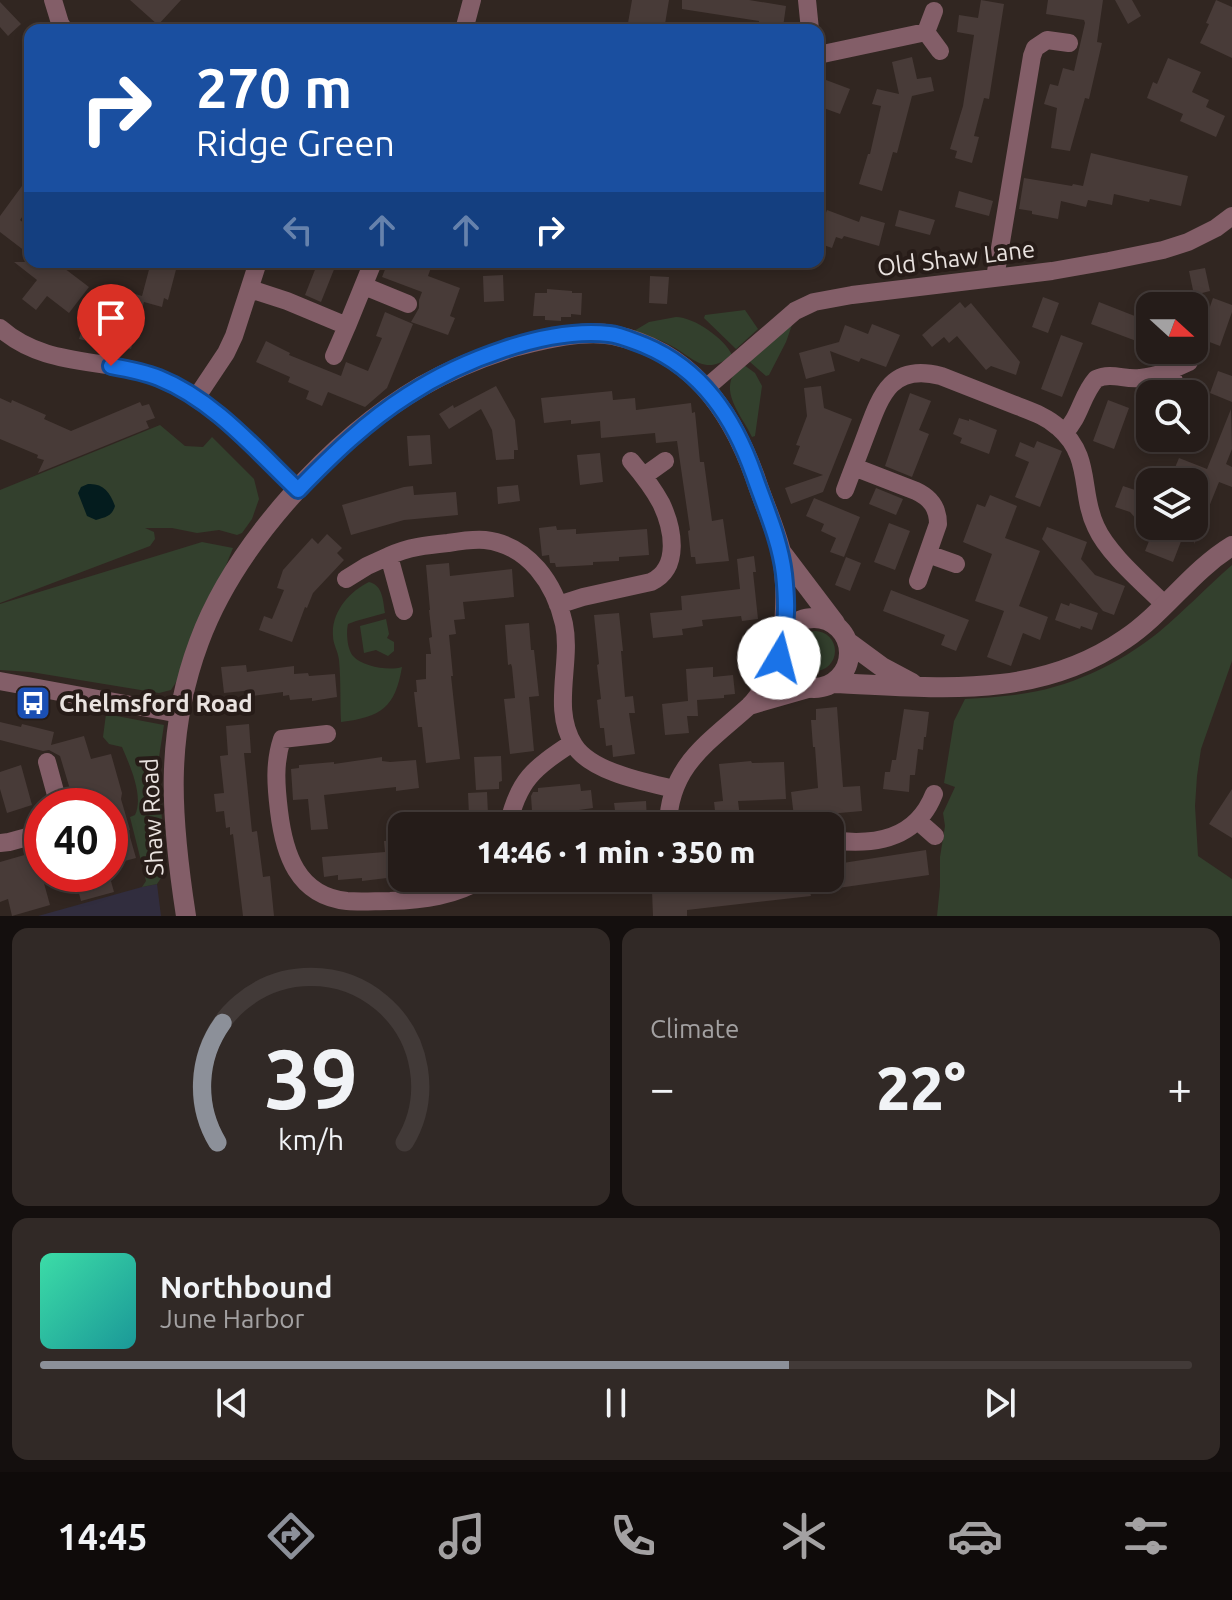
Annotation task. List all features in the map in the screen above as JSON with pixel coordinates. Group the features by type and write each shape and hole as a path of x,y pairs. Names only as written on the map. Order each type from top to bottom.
{"street":[{"path":"53,0 61,24"},
{"path":"466,24 472,0"},
{"path":"807,0 809,24"},
{"path":"926,32 934,11"},
{"path":"926,32 940,51"},
{"path":"824,54 926,32"},
{"path":"995,278 1032,56 1035,48 1047,40 1069,43"},
{"name":"Old Shaw Lane","path":"706,388 767,333 803,306 824,299 1109,261 1163,250 1204,235 1232,216"},
{"path":"196,398 230,345 256,268"},
{"path":"334,356 371,268"},
{"path":"364,286 408,304"},
{"path":"250,289 347,326"},
{"path":"0,328 36,351 160,378 196,398 298,490"},
{"name":"Shaw Road","path":"186,916 177,861 173,804 174,752 180,714 199,642 215,604 245,555 298,490 361,429 408,395 479,359 536,341 610,334 663,354 706,388 726,414 743,446 781,551 785,594 781,645"},
{"path":"1064,433 1074,422 1096,379 1109,375 1139,379 1184,364"},
{"path":"1170,370 1174,380"},
{"path":"845,490 883,393 897,380 917,373 941,376 1053,422 1064,433 1081,461 1089,509 1099,534 1165,605"},
{"path":"558,605 651,582 665,573 671,559 668,525 662,506 631,461"},
{"path":"644,476 665,461"},
{"path":"854,467 923,494 933,504 938,524 918,581"},
{"path":"346,579 408,548 475,540 497,542 513,548 535,565 546,579 564,624 564,713 572,743 599,766 674,789"},
{"path":"749,706 834,683 947,688 1001,685 1052,673 1082,662 1125,639 1208,562 1232,546"},
{"name":"Shaw Road","path":"781,551 835,623"},
{"path":"928,554 956,564"},
{"path":"389,556 404,611"},
{"path":"669,812 674,789 685,769 710,738 749,706 764,685 793,624 801,619 824,618 843,631 850,653 848,664 834,683"},
{"path":"848,642 882,667 919,686"},
{"path":"781,645 782,667 786,675 794,682 811,688"},
{"path":"0,681 180,714"},
{"path":"276,720 282,739 275,771 282,837 296,870 318,890 346,901 413,900 454,892"},
{"path":"282,739 327,734"},
{"path":"511,812 522,785 539,766 572,743"},
{"path":"47,762 54,788"},
{"path":"844,842 875,841 897,835 918,821 934,794"},
{"path":"918,821 935,836"},
{"path":"0,843 24,838"}],"shaded area":[{"path":"157,884 161,916 38,916 128,892"}],"green space":[{"path":"745,310 758,329 736,349 704,318 705,315"},
{"path":"676,317 708,330 723,342 732,355 714,365 707,365 666,343 634,331 649,322"},
{"path":"793,322 786,342 766,376 750,362 751,358"},
{"path":"744,365 755,373 762,386 755,436 752,437 733,402 730,387 733,376"},
{"path":"160,425 185,446 203,447 212,437 254,479 259,499 252,519 242,533 145,528 154,532 155,539 150,546 0,603 0,490"},
{"path":"202,542 233,548 182,673 171,690 159,693 31,672 0,670 0,604"},
{"path":"1232,565 1232,661 1201,749 1195,806 1198,856 1232,879 1232,916 937,916 945,826 943,813 955,787 944,783 954,721 965,699 1034,692 1072,681 1109,665 1159,632"},
{"path":"369,582 380,590 385,613 348,624 349,649 357,660 369,665 402,667 395,692 384,708 366,717 341,722 339,660 333,627 343,603"},
{"path":"386,619 387,638 394,642 394,651 388,656 376,650 364,653 360,626"},
{"path":"815,631 829,637 835,651 829,665 815,671 801,665 795,651 801,637"},
{"path":"106,714 164,725 159,757 162,822 158,825 163,875 157,884 142,887 146,881 130,817 135,815 137,790 122,747 109,744 103,737"}],"water":[{"path":"88,484 102,487 111,497 115,506 108,516 96,520 87,516 78,493 81,487"}],"building":[{"path":"130,0 181,0 157,24"},
{"path":"632,0 669,0 665,24 628,23"},
{"path":"682,0 749,0 786,6 783,24 765,24 682,9"},
{"path":"981,0 1004,4 989,99 984,98 974,136 979,137 972,163 955,158 957,151 950,149 963,106 974,35 957,32 959,15 978,18"},
{"path":"1048,0 1103,0 1097,42 1102,43 1089,99 1085,98 1070,151 1051,148 1057,108 1044,104 1050,84 1058,86 1063,68 1074,71 1085,23 1084,20 1046,14"},
{"path":"1115,0 1132,0 1141,16 1128,24"},
{"path":"1216,0 1232,7 1232,58 1200,43"},
{"path":"0,2 21,24 8,36 0,27"},
{"path":"912,57 917,79 931,77 934,91 912,96 897,153 893,152 882,191 859,184 870,154 881,106 872,104 877,89 899,94 892,62"},
{"path":"1168,58 1201,72 1192,92 1209,100 1206,107 1225,116 1216,137 1180,121 1183,114 1147,98"},
{"path":"826,80 850,89 840,114 824,108"},
{"path":"1091,153 1188,176 1181,206 1114,194 1112,205 1088,200 1086,207 1061,201 1058,219 1019,209 1024,178 1083,186"},
{"path":"24,183 24,214 20,220 24,223 24,250 0,232 0,216"},
{"path":"959,191 993,201 989,216 955,207"},
{"path":"827,210 859,222 861,216 885,223 879,246 844,236 842,239 836,237 832,248 824,245"},
{"path":"899,210 935,220 930,235 895,226"},
{"path":"14,262 24,262 24,268 64,268 89,287 69,313 47,296 36,310 22,299 37,280"},
{"path":"149,268 176,268 168,300 164,298 162,307 144,302 131,349 97,340 96,343 79,339 84,322 110,328 121,290 142,296"},
{"path":"316,268 335,268 321,302 305,295"},
{"path":"386,268 431,268 428,276 460,288 450,316 455,318 448,335 411,322 419,308 422,292 382,277"},
{"path":"1205,268 1210,291 1193,292 1189,271"},
{"path":"503,275 504,301 484,302 483,276"},
{"path":"650,276 669,277 667,304 649,303"},
{"path":"547,289 582,293 581,315 561,317 561,321 533,316 535,293 547,293"},
{"path":"1043,297 1059,303 1048,333 1032,327"},
{"path":"1213,298 1232,305 1220,346 1208,341 1208,312"},
{"path":"960,302 965,308 971,303 1020,362 1016,375 991,366 986,370 957,336 949,343 944,337 932,347 922,335"},
{"path":"1099,302 1136,317 1136,341 1091,324"},
{"path":"385,312 413,324 387,388 365,407 328,392 322,406 306,399 309,391 288,382 290,377 256,362 266,341 289,355 341,376 346,362 368,371 382,338 376,336"},
{"path":"872,324 900,335 886,367 861,358 859,362 830,351 835,371 806,379 799,353 839,342 845,325 868,334"},
{"path":"1061,335 1083,343 1062,397 1041,389"},
{"path":"1218,371 1232,376 1232,402 1210,393"},
{"path":"496,386 515,420 518,450 514,450 514,459 496,460 492,430 481,409 449,429 439,414"},
{"path":"821,386 824,408 852,419 823,492 791,504 785,488 823,475 793,464 800,446 796,445 807,416 804,388"},
{"path":"612,391 613,400 635,398 636,410 691,403 692,413 695,412 700,462 704,462 712,521 723,519 729,561 696,564 695,557 691,557 677,441 656,443 655,433 601,438 600,421 544,423 541,398"},
{"path":"910,393 931,401 919,430 929,434 912,477 885,466"},
{"path":"0,398 46,415 44,419 71,431 140,402 142,406 149,404 155,418 146,421 149,428 38,473 44,460 0,439"},
{"path":"1108,400 1129,408 1114,449 1093,441"},
{"path":"1231,409 1232,449 1226,464 1232,467 1232,487 1219,482 1208,509 1207,468"},
{"path":"959,418 997,430 989,454 960,443 962,438 953,434"},
{"path":"430,435 432,464 409,466 407,436"},
{"path":"1037,441 1062,451 1040,507 1015,497 1029,462 1015,456 1020,442 1034,448"},
{"path":"600,453 603,482 580,485 577,455"},
{"path":"1179,458 1204,468 1175,468"},
{"path":"518,485 520,501 498,504 497,487"},
{"path":"413,486 414,495 456,492 458,515 404,520 351,535 342,505"},
{"path":"1123,486 1136,490 1136,519 1130,512 1115,507"},
{"path":"876,488 903,499 896,515 869,504"},
{"path":"990,495 1017,506 1005,538 1040,551 1019,606 1048,617 1040,640 1023,633 1011,666 987,657 1004,611 975,601 992,554 963,542 977,504 985,507"},
{"path":"814,498 860,517 844,557 830,552 836,538 821,531 824,524 806,516"},
{"path":"889,523 910,531 895,570 874,562"},
{"path":"556,526 557,530 576,529 576,534 647,529 649,555 619,557 619,561 593,562 593,565 556,567 555,563 550,563 549,555 542,556 539,528"},
{"path":"1047,527 1087,542 1081,559 1095,575 1125,586 1114,615 1103,611 1042,539"},
{"path":"327,534 342,548 337,553 344,560 313,593 292,642 259,630 264,616 272,619 284,590 277,588 283,570 312,538 318,544"},
{"path":"1149,540 1182,540 1173,562 1145,551"},
{"path":"754,556 758,619 742,621 741,616 702,620 703,626 682,629 683,635 653,638 650,613 682,610 681,596 740,589 737,559"},
{"path":"846,557 861,563 850,591 835,585"},
{"path":"449,563 450,576 512,569 514,597 463,602 465,619 454,620 456,634 449,635 460,759 426,763 414,692 417,692 416,680 426,679 426,654 431,654 426,565"},
{"path":"891,590 969,620 956,651 941,645 945,635 883,611"},
{"path":"1061,603 1098,613 1092,630 1055,620"},
{"path":"619,613 625,697 633,696 635,713 629,713 635,754 613,757 612,745 606,746 604,728 600,728 597,700 601,699 594,615"},
{"path":"529,623 539,696 529,697 534,751 510,754 504,699 515,698 512,667 508,665 505,625"},
{"path":"246,665 247,672 294,666 294,674 335,674 337,697 312,701 312,698 290,700 289,695 283,696 283,692 253,696 253,690 224,693 221,667"},
{"path":"713,667 713,677 733,675 735,694 697,700 698,716 687,716 689,733 665,735 662,704 688,701 686,669"},
{"path":"837,707 843,787 860,786 862,811 793,812 791,792 818,788 811,720 816,720 816,709"},
{"path":"904,709 929,712 923,750 918,749 915,775 910,775 909,792 883,789 885,772 890,772 892,760 896,760"},
{"path":"0,722 54,732 51,745 84,736 91,759 111,754 121,788 70,788 60,756 49,750 0,740"},
{"path":"249,724 251,753 244,753 252,832 257,831 263,877 270,876 274,916 243,916 233,834 230,835 230,827 226,828 224,811 216,812 214,794 224,793 220,756 228,755 226,726"},
{"path":"501,756 502,781 499,782 499,789 476,790 474,757"},
{"path":"382,757 382,761 390,762 416,760 419,788 396,791 396,787 324,795 328,829 311,830 308,799 293,800 291,769 299,768 299,765"},
{"path":"784,762 786,799 738,801 739,812 715,812 714,802 723,801 719,764"},
{"path":"21,765 27,788 24,788 24,808 7,813 0,789 0,772"},
{"path":"580,784 581,791 591,790 593,808 565,812 532,811 531,796 533,792 538,792 538,788"},
{"path":"1232,789 1232,838 1209,824"},
{"path":"487,792 488,812 469,812 468,793"},
{"path":"646,801 647,812 615,812 614,803"},
{"path":"128,830 136,858 128,860"},
{"path":"384,841 388,841 388,881 387,878 362,881 362,878 338,880 338,875 324,877 322,857 385,852"},
{"path":"926,850 929,875 844,887 844,863"},
{"path":"24,855 24,892 46,892 50,905 12,916 8,899 0,902 0,862"},
{"path":"79,892 114,892 81,901"},
{"path":"652,892 810,892 811,896 687,910 687,916 653,916"}],"place":[{"name":"Chelmsford Road","path":"33,703"}],"route":[{"path":"111,366 160,378 196,398 298,490 336,451 390,407 425,384 479,359 536,341 565,336 610,334 651,348 684,368 706,388 726,414 743,446 781,551 785,612 779,658"}]}
